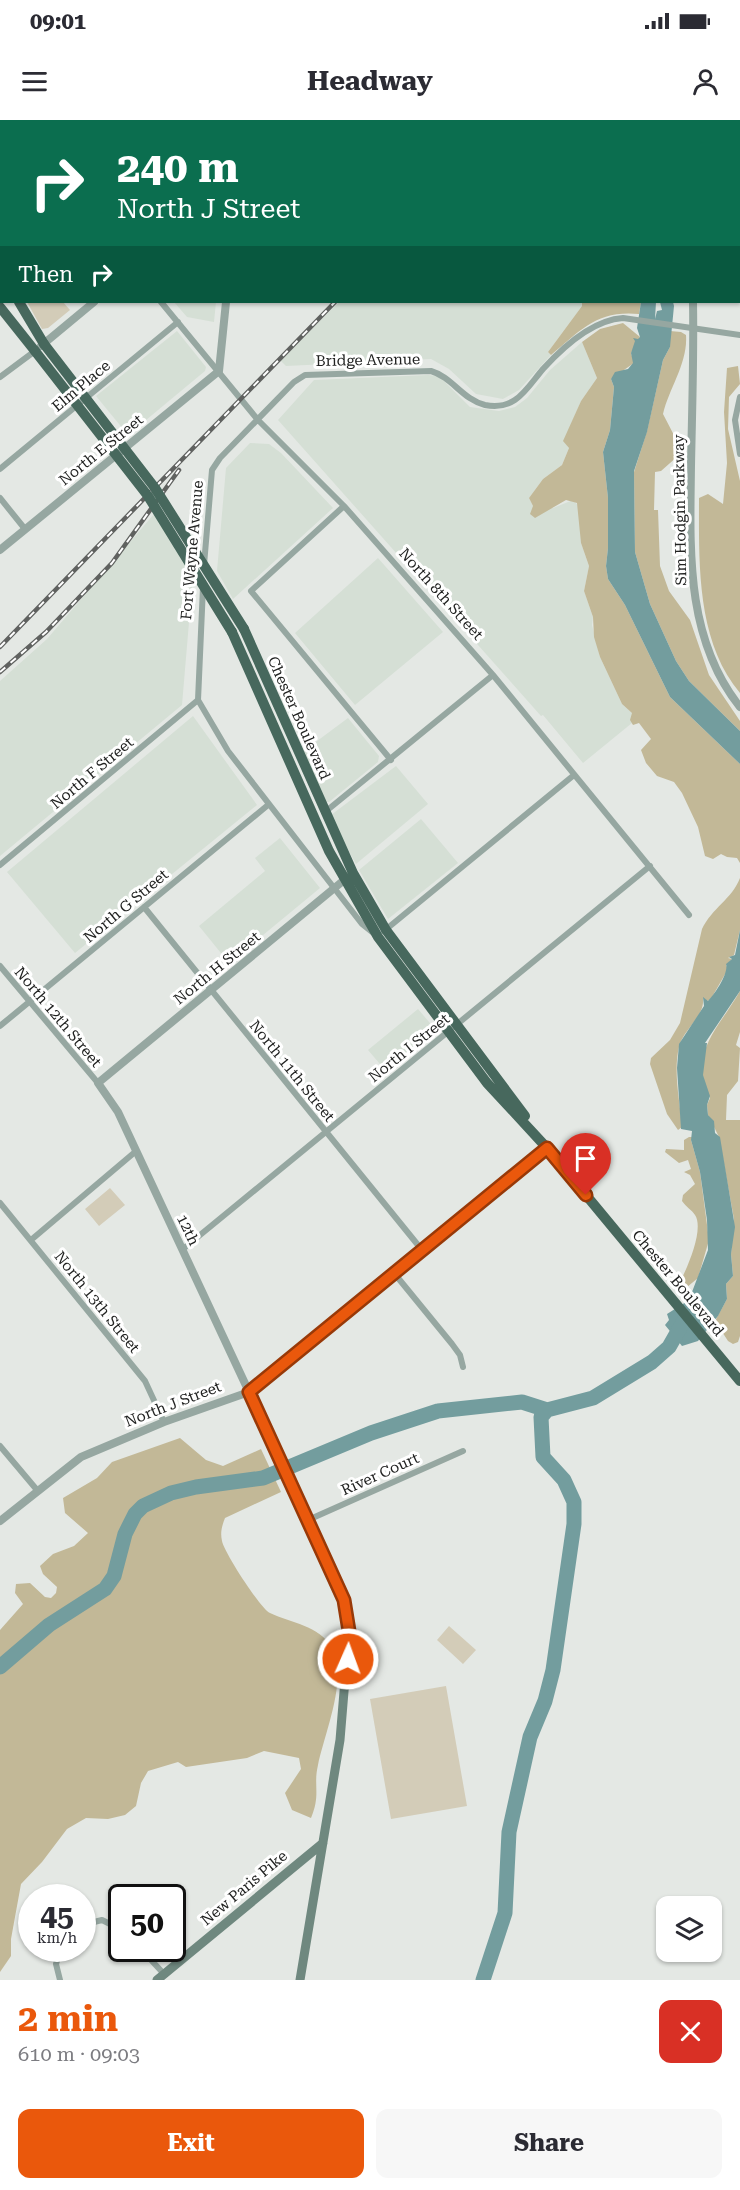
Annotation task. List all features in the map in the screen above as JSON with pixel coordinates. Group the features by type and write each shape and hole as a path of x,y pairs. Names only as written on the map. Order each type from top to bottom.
{"highway":[{"name":"Chester Boulevard","path":"19,303 39,347"},
{"name":"Chester Boulevard","path":"0,307 39,347 121,451 155,488 238,631 324,813 349,876"},
{"name":"Chester Boulevard","path":"238,631 314,820 382,933 452,1028 496,1075 547,1148 736,1373"}],"main road":[{"name":"North J Street","path":"249,1392 547,1148"},
{"path":"249,1392 344,1600 349,1631 340,1740 300,1980"},
{"name":"New Paris Pike","path":"161,1977 323,1843"}],"street":[{"path":"0,378 93,303"},
{"name":"North 8th Street","path":"162,303 258,420 344,507 493,675 689,915"},
{"path":"219,371 226,303"},
{"name":"Sim Hodgin Parkway","path":"693,303 691,530 695,592 708,652 718,675 740,707"},
{"name":"Bridge Avenue","path":"258,420 294,382 311,373 431,371 445,377 475,402 502,406 522,396 546,367 591,328 609,320 623,318 694,326 740,335"},
{"name":"Elm Place","path":"0,468 178,322"},
{"name":"North E Street","path":"0,550 219,371"},
{"path":"740,397 735,412 740,454"},
{"name":"Fort Wayne Avenue","path":"198,700 199,636 212,470 258,420"},
{"path":"0,498 25,529"},
{"path":"344,507 251,591 391,760"},
{"path":"314,820 391,760 493,675"},
{"name":"Chester Boulevard","path":"198,700 228,751 334,889 362,924 382,933"},
{"name":"North F Street","path":"0,865 198,700"},
{"path":"382,933 574,775"},
{"name":"North G Street","path":"0,1026 268,805"},
{"name":"North I Street","path":"183,1249 650,866"},
{"name":"North H Street","path":"98,1083 349,876"},
{"name":"North 11th Street","path":"144,907 422,1250"},
{"name":"North 12th Street","path":"0,966 98,1083"},
{"name":"12th","path":"98,1083 118,1112 249,1392"},
{"path":"31,1240 135,1152"},
{"name":"North 13th Street","path":"0,1203 145,1381 164,1422"},
{"path":"394,1273 452,1344 460,1356 463,1367"},
{"name":"North J Street","path":"0,1521 81,1457 164,1422 249,1392"},
{"path":"0,1446 38,1490"},
{"name":"River Court","path":"308,1520 463,1450"},
{"path":"57,1962 60,1980"},
{"path":"150,1962 161,1977"}],"shaded area":[{"path":"28,303 64,303 70,310 48,328 42,329"},
{"path":"175,303 216,303 214,322 187,317"},
{"path":"338,303 582,303 548,352 551,355 519,390 503,399 476,394 449,369 431,359 286,366 280,360"},
{"path":"582,303 641,303 639,314 612,315 590,324 551,355 548,352"},
{"path":"623,323 640,337 631,353 634,363 611,379 614,387 610,430 603,452 608,498 606,566 608,579 625,605 670,697 740,764 740,863 737,858 721,854 713,859 705,856 698,827 682,793 674,782 657,776 646,763 641,750 651,739 639,723 633,725 630,720 632,713 622,704 600,657 594,637 593,617 584,591 589,566 581,543 577,503 566,500 535,518 530,514 533,506 529,498 543,479 562,465 569,448 563,441 581,401 597,378 582,342 600,329"},
{"path":"177,331 206,367 205,371 128,435 96,396"},
{"path":"670,331 686,335 686,345 663,414 677,441 678,456 661,471 655,472 654,510 658,510 660,566 669,591 690,620 709,675 740,721 740,731 689,681 676,661 650,604 635,552 634,472 647,431 663,360 670,347"},
{"path":"582,342 597,378 581,401 564,441 569,448 562,465 543,479 529,498 533,506 553,508 573,500 580,507 581,543 589,566 584,591 593,617 592,625 600,657 622,704 632,713 632,723 583,763 543,715 541,716 278,420 314,380 439,376 470,407 499,411 515,407 527,398 550,370"},
{"path":"738,366 740,384 729,397 728,429 740,481 740,693 715,650 708,625 700,574 699,523 699,498 708,494 723,504 727,463 724,412 727,368"},
{"path":"250,443 269,444 281,453 333,508 233,599 217,571 226,468"},
{"path":"154,514 193,575 182,705 0,856 0,681 47,639"},
{"path":"378,558 443,632 355,705 295,633"},
{"path":"193,716 257,805 75,953 7,872"},
{"path":"348,718 379,756 378,762 329,802 325,802 301,753"},
{"path":"396,766 428,804 356,864 331,820 331,815"},
{"path":"421,819 458,863 388,919 359,870"},
{"path":"280,838 320,888 229,963 199,926 265,871 255,858"},
{"path":"740,878 740,930 734,955 728,958 732,959 726,965 728,969 712,997 708,1001 703,998 701,1011 679,1047 677,1076 682,1127 678,1130 667,1114 650,1064 651,1058 670,1040 680,1023 702,929 711,915 732,892"},
{"path":"740,991 740,1032 736,1045 740,1048 738,1081 727,1095 726,1120 740,1120 740,1336 738,1342 733,1344 728,1341 715,1321 727,1299 726,1284 733,1276 731,1254 734,1219 719,1137 708,1115 707,1105 710,1098 704,1082 702,1067 708,1042"},
{"path":"418,1009 435,1029 385,1070 368,1050"},
{"path":"693,1137 691,1140 700,1172 709,1240 698,1278 681,1292 677,1288 693,1252 698,1231 695,1215 682,1201 683,1195 695,1184 690,1175 684,1172 691,1169 688,1160 679,1163 665,1152 666,1149 684,1150 684,1140"},
{"path":"110,1188 125,1205 99,1226 85,1209"},
{"path":"180,1438 206,1460 223,1466 261,1449 281,1492 225,1518 221,1538 235,1567 265,1609 320,1634 332,1648 337,1660 337,1689 318,1765 314,1810 311,1818 292,1810 285,1793 301,1769 299,1758 264,1751 247,1758 186,1767 178,1762 148,1771 141,1783 136,1806 125,1815 108,1819 86,1818 67,1829 42,1862 21,1884 18,1884 11,1956 0,1972 0,1630 23,1604 15,1593 16,1584 30,1583 45,1597 51,1598 56,1593 57,1587 43,1574 40,1566 53,1554 74,1546 88,1533 65,1513 63,1498 97,1478 112,1462"},
{"path":"449,1626 476,1650 463,1664 437,1640"},
{"path":"446,1686 467,1806 391,1819 370,1699"}],"water":[{"path":"641,303 656,303 655,319 657,311 662,310 660,303 673,303 670,347 663,360 647,432 634,471 635,552 650,604 676,661 689,681 740,731 740,764 670,697 625,605 608,579 606,566 608,498 603,452 610,430 614,387 611,379 615,372 628,369 633,363 631,353 635,341 633,338 640,337 637,328"},
{"path":"740,930 740,991 705,1043 707,1043 703,1075 710,1096 707,1105 708,1115 714,1121 715,1133 720,1137 735,1227 731,1254 733,1276 726,1284 727,1299 718,1316 698,1341 682,1346 665,1325 669,1320 667,1314 686,1302 708,1250 707,1220 700,1172 691,1140 692,1131 681,1129 677,1068 679,1044 704,1006 703,997 708,1001 721,983 726,964 732,959 729,957 735,955"}],"waterway":[{"path":"0,1667 49,1625 105,1589 114,1576 125,1534 135,1514 143,1506 171,1493 196,1487 263,1478 371,1433 438,1411 522,1402 547,1410 593,1398 652,1362 669,1347 685,1319"},
{"path":"483,1980 505,1913 509,1832 530,1737 545,1701 553,1670 574,1524 574,1502 564,1480 543,1457 541,1417 547,1410"}],"railway":[{"path":"0,647 334,303"},
{"path":"0,672 46,632 112,563 179,470"}],"route":[{"path":"348,1659 349,1631 344,1600 249,1392 547,1148 586,1195"}]}
